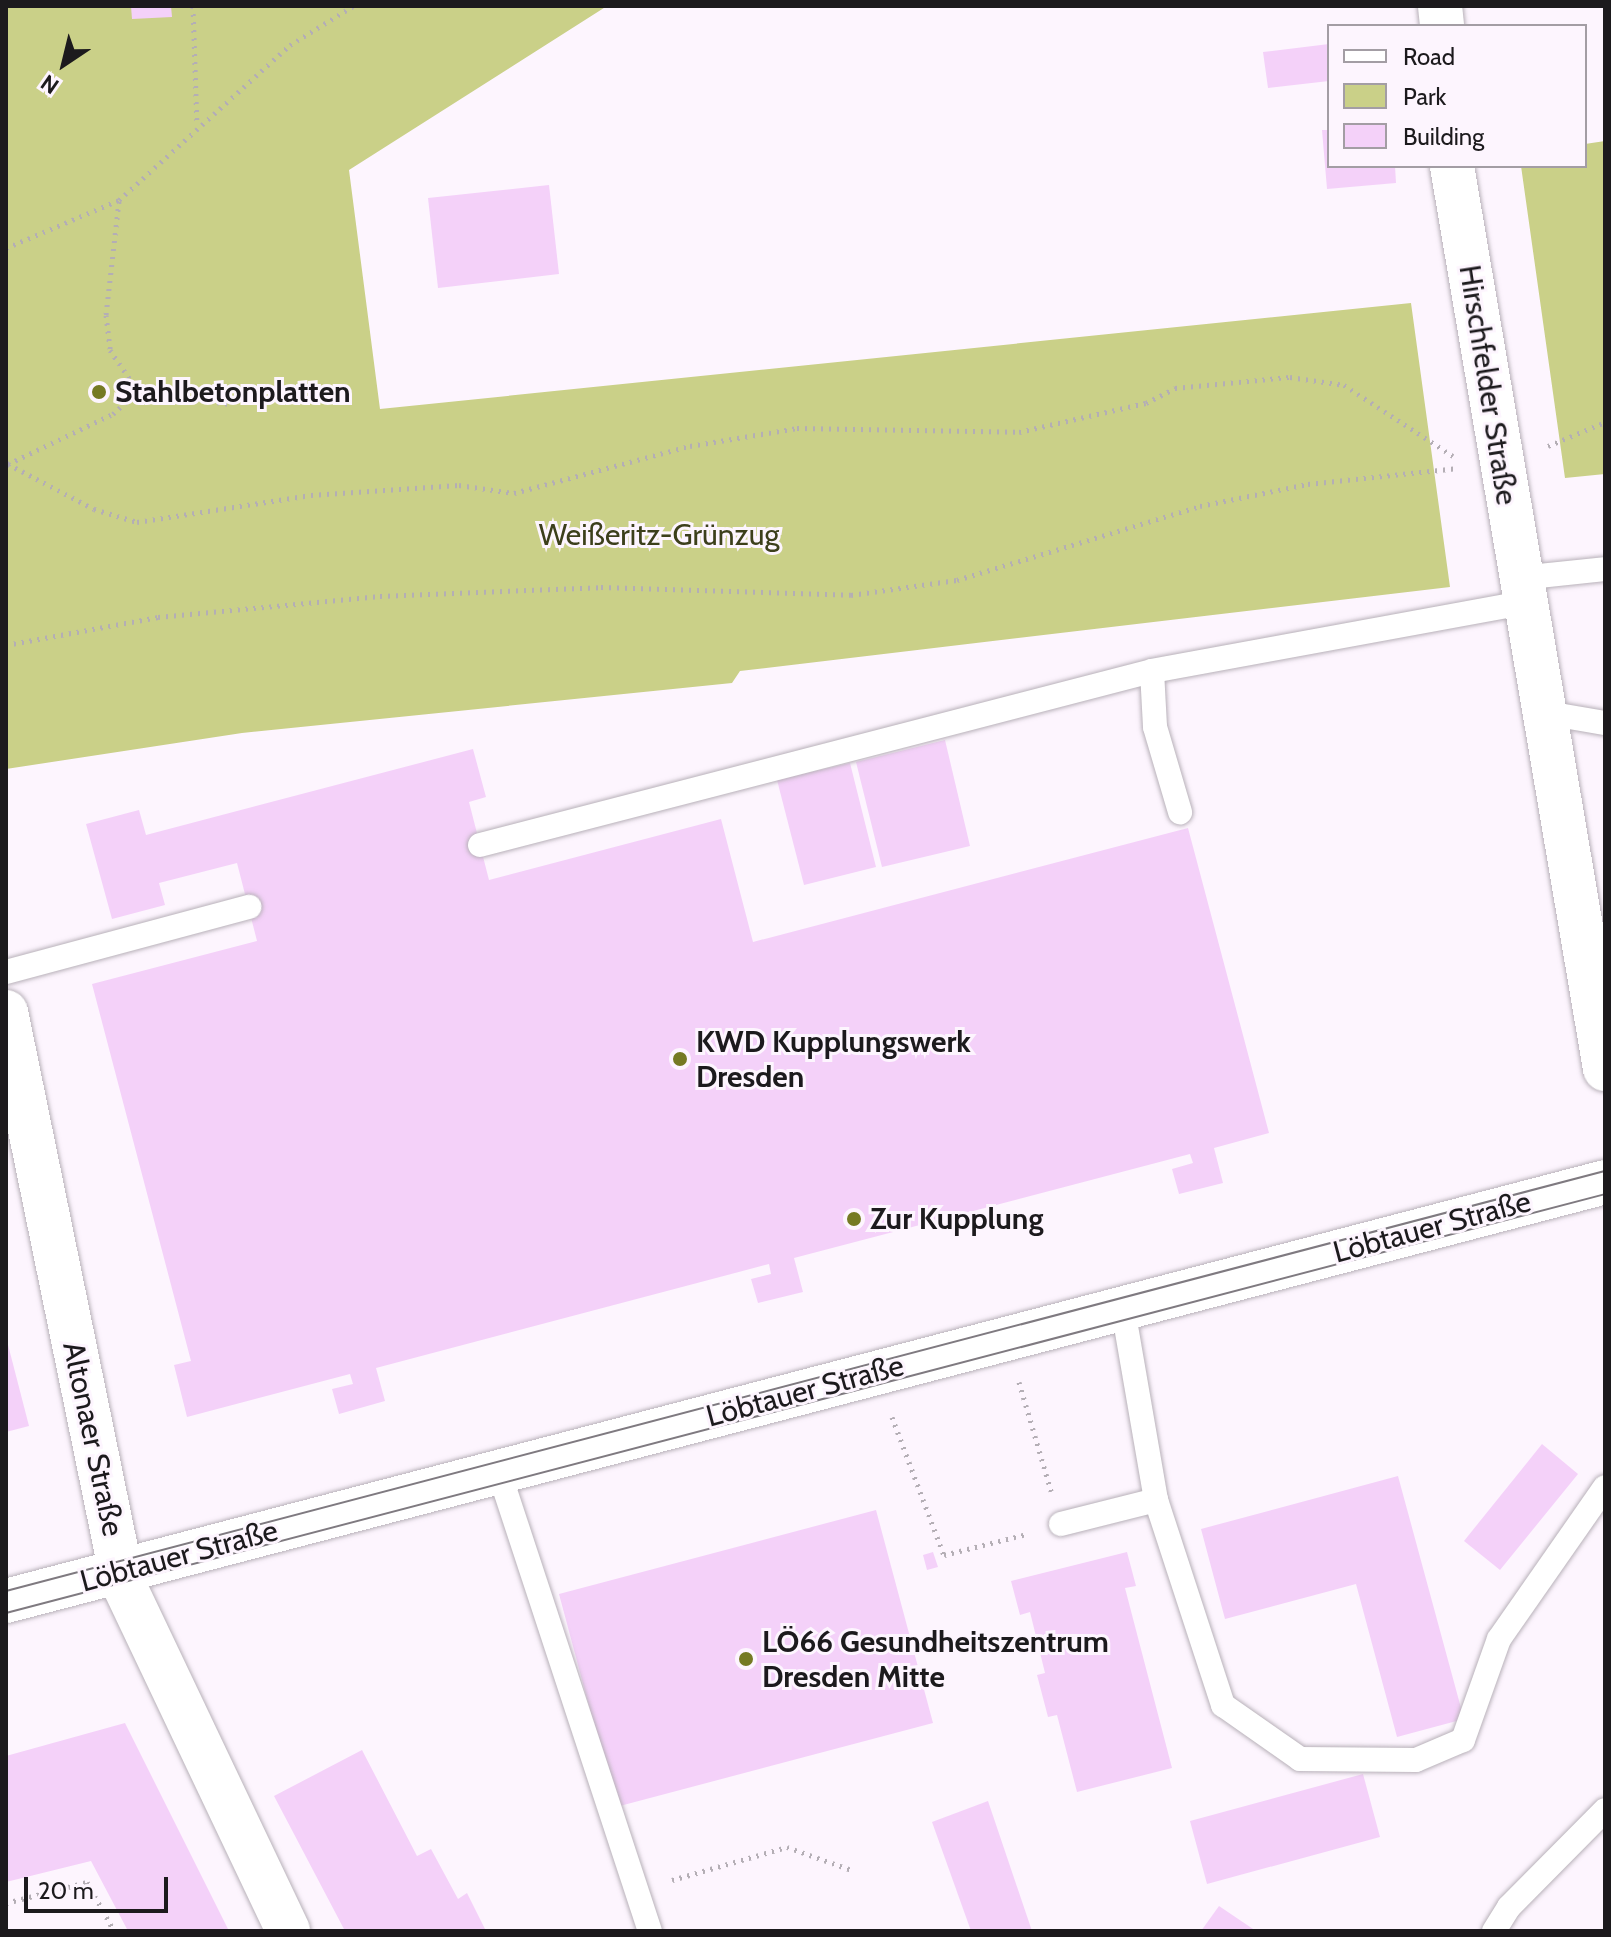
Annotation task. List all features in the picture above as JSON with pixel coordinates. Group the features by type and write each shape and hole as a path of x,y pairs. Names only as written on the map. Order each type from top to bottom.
{"street":[{"name":"Hirschfelder Straße","path":"1452,168 1541,712 1605,1069"},
{"name":"Altonaer Straße","path":"6,1012 121,1572 288,1931"},
{"name":"Löbtauer Straße","path":"6,1601 1605,1182"}],"lane":[{"path":"480,845 1152,671 1605,569"},
{"path":"1152,671 1155,727 1180,812"},
{"path":"1541,712 1605,723"},
{"path":"6,972 249,907"},
{"path":"1123,1308 1156,1500 1223,1705 1300,1759 1416,1760 1463,1740 1499,1639 1605,1487"},
{"path":"499,1472 650,1931"},
{"path":"1061,1524 1156,1500"},
{"path":"1494,1931 1509,1907 1605,1810"}],"path":[{"path":"193,6 197,125"},
{"path":"6,248 119,200 197,125 290,45 353,6"},
{"path":"119,200 106,315 110,350 138,391 230,404"},
{"path":"7,464 94,509 137,522 311,495 459,485 514,493 690,446 797,428 1019,432 1146,403 1175,388 1290,377 1344,385 1466,467"},
{"path":"7,464 113,414 138,391"},
{"path":"6,645 158,617 380,596 601,587 851,595 957,580 1200,506 1308,484 1427,472"},
{"path":"875,1373 944,1555 1061,1524 1006,1339"},
{"path":"636,1890 787,1847 852,1870"},
{"path":"6,1903 87,1882 114,1931"}],"green space":[{"name":"Weißeritz-Grünzug","path":"6,6 607,6 349,170 380,409 1411,303 1450,587 740,671 732,683 242,733 6,769"},
{"path":"1605,141 1605,474 1565,478 1521,168 1587,168 1587,144"}],"building":[{"path":"131,6 171,6 172,17 132,19"},
{"path":"1327,44 1327,81 1268,88 1263,52"},
{"path":"1322,130 1327,130 1327,168 1395,168 1396,183 1327,189"},
{"path":"549,185 559,274 438,288 428,198"},
{"path":"945,740 970,846 882,867 856,762"},
{"name":"KWD Kupplungswerk Dresden","path":"473,749 486,797 469,802 489,880 721,819 753,942 1188,828 1269,1133 1214,1148 1223,1183 1179,1194 1172,1169 1193,1163 1190,1154 794,1258 803,1292 758,1303 751,1279 771,1274 769,1264 376,1368 385,1401 339,1414 332,1389 353,1384 350,1374 187,1417 174,1365 191,1361 92,984 257,941 237,863 159,883 165,905 112,919 86,824 139,810 146,835"},
{"path":"850,763 876,867 804,885 777,780"},
{"path":"6,1337 29,1426 6,1432"},
{"path":"1542,1444 1578,1474 1500,1570 1464,1541"},
{"path":"1398,1476 1464,1719 1397,1737 1356,1584 1225,1619 1201,1529"},
{"name":"LÖ66 Gesundheitszentrum Dresden Mitte","path":"876,1510 933,1723 616,1807 559,1594"},
{"path":"933,1552 938,1567 927,1570 923,1555"},
{"path":"1127,1552 1136,1586 1125,1588 1172,1768 1077,1792 1057,1715 1048,1717 1037,1675 1045,1673 1030,1612 1020,1615 1011,1581"},
{"path":"125,1723 229,1931 128,1931 91,1861 6,1882 6,1756"},
{"path":"362,1750 417,1856 431,1849 458,1899 467,1893 485,1929 345,1931 274,1796"},
{"path":"1363,1774 1380,1837 1207,1884 1190,1821"},
{"path":"988,1801 1032,1931 971,1931 932,1822"},
{"path":"1219,1906 1256,1931 1201,1931"}],"tram line":[{"path":"6,1591 1605,1171"},
{"path":"6,1613 1605,1194"}],"place":[{"name":"Stahlbetonplatten","path":"99,392"},
{"name":"KWD Kupplungswerk Dresden","path":"680,1059"},
{"name":"Zur Kupplung","path":"854,1219"},
{"name":"LÖ66 Gesundheitszentrum Dresden Mitte","path":"746,1659"}]}
